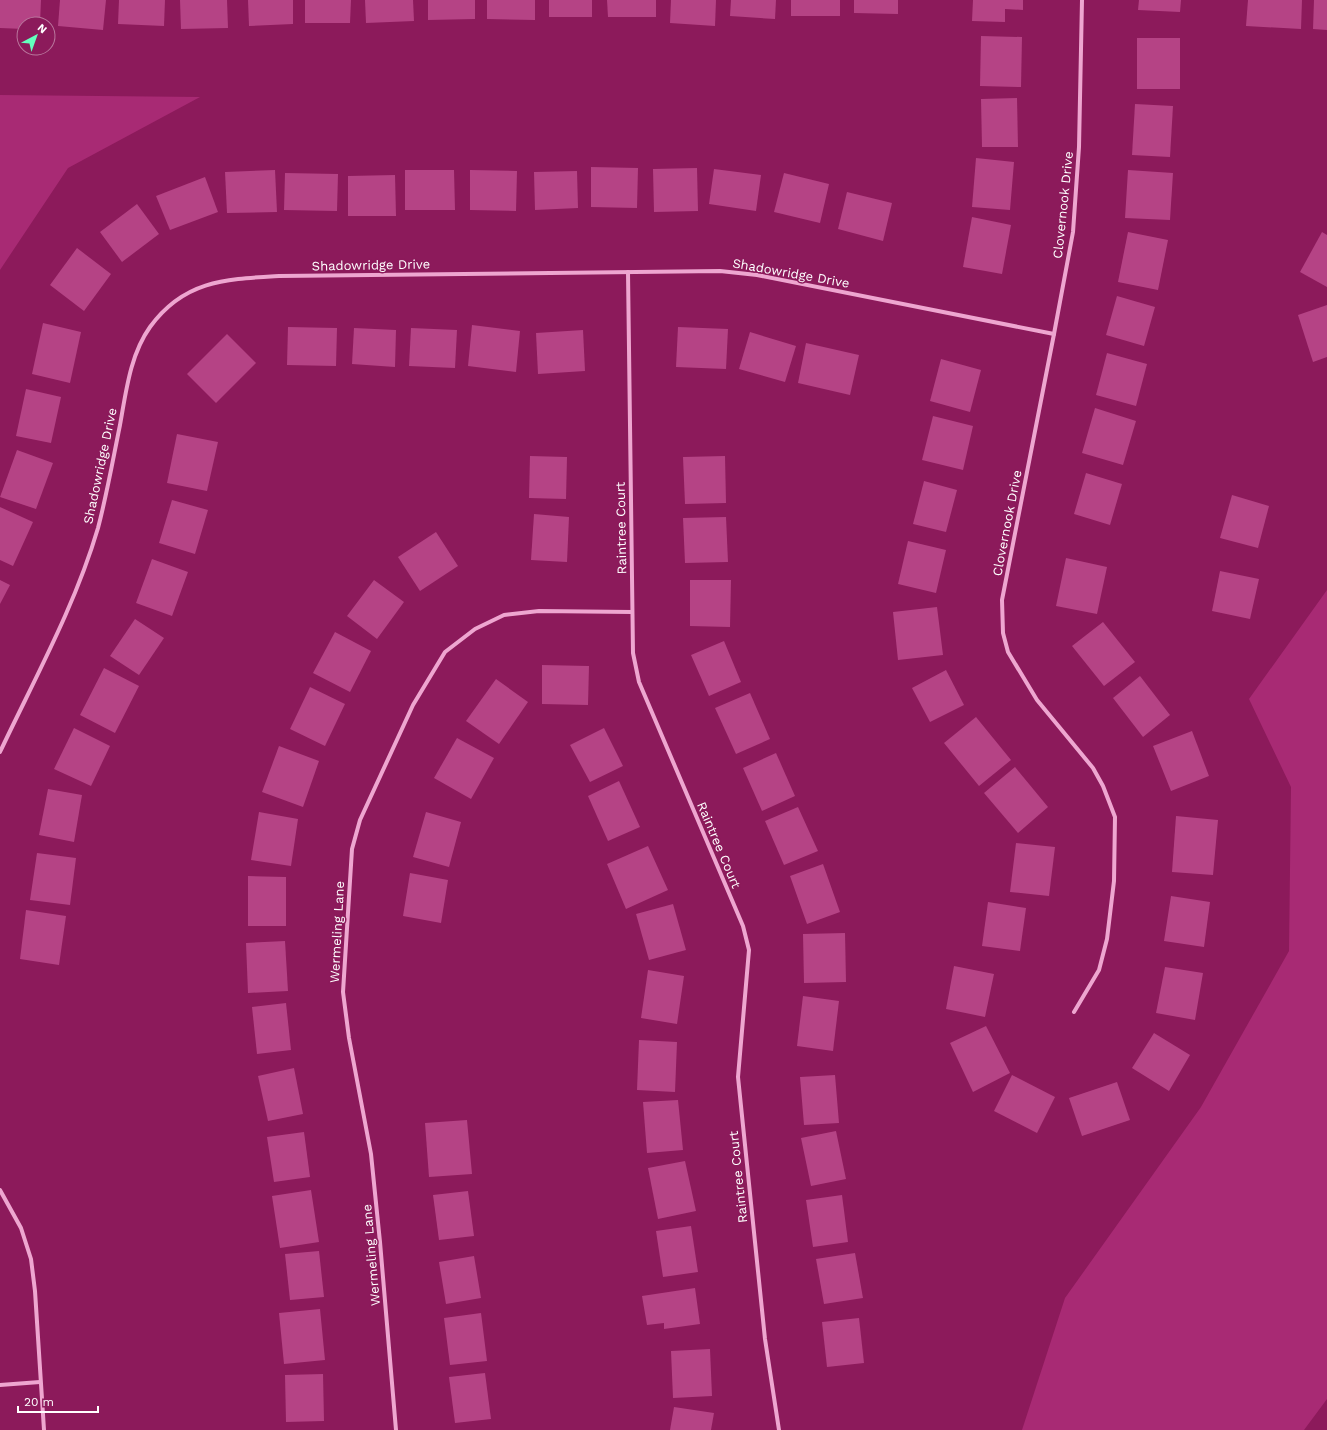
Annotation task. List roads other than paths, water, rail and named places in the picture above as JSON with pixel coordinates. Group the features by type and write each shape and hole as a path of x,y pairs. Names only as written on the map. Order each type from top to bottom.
{"street":[{"name":"Clovernook Drive","path":"1074,1012 1099,970 1107,939 1114,881 1115,817 1104,786 1093,768 1037,700 1008,652 1002,626 1002,600 1073,232 1079,147 1082,0"},
{"name":"Shadowridge Drive","path":"0,752 72,600 97,529 108,489 129,375 138,350 149,328 165,310 188,292 213,283 232,279 279,276 720,271 757,275 1054,334"},
{"name":"Raintree Court","path":"628,272 633,653 639,682 743,926 749,950 738,1077 764,1339 779,1430"},
{"name":"Wermeling Lane","path":"396,1430 371,1154 343,992 352,849 360,820 413,705 445,652 475,629 504,615 539,611 632,612"},
{"path":"0,1190 20,1228 31,1259 35,1291 44,1430"},
{"path":"0,1385 40,1382"}]}
